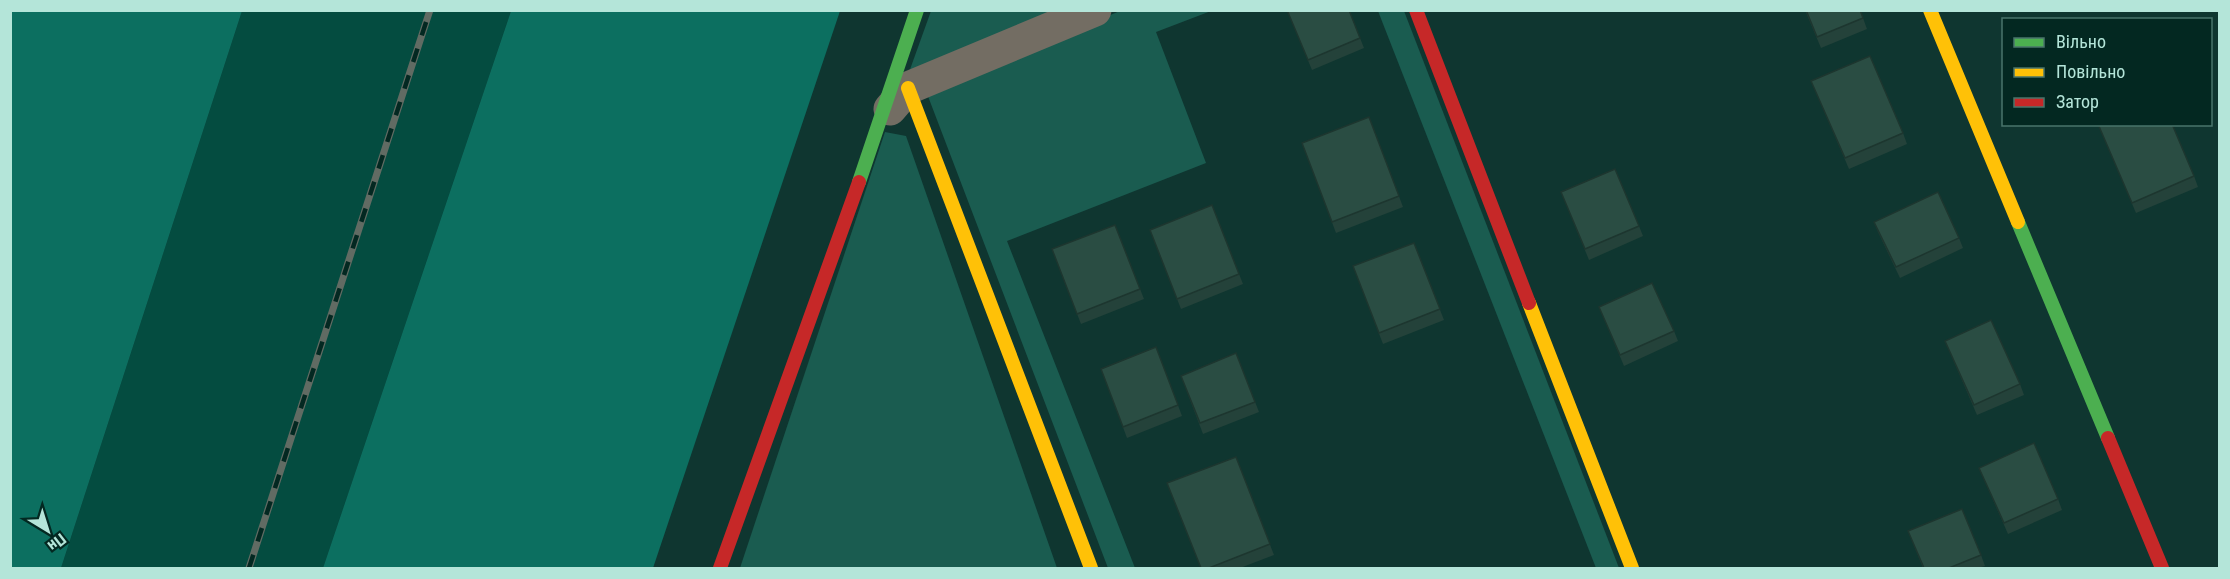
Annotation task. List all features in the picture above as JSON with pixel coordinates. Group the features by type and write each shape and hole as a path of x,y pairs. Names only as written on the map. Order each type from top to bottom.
{"street":[{"path":"720,568 881,120 917,10"},
{"path":"881,120 908,88 1095,10"},
{"path":"1416,10 1632,568"},
{"path":"1930,10 2162,568"},
{"path":"908,88 1091,568"}],"shaded area":[{"path":"10,11 242,11 61,568 11,568"},
{"path":"242,11 511,11 323,568 61,568"},
{"path":"511,11 840,11 653,568 323,568"},
{"path":"931,11 1066,11 908,75"},
{"path":"1120,11 1211,11 1156,32 1206,163 1007,241 1135,568 1108,568 926,91"},
{"path":"1378,11 1404,11 1619,568 1596,568"},
{"path":"885,132 906,136 1057,568 740,568"}],"building":[{"path":"1287,10 1349,10 1360,38 1308,60"},
{"path":"1806,10 1860,10 1863,18 1817,37"},
{"path":"1870,56 1903,133 1845,158 1811,81"},
{"path":"1369,117 1399,196 1332,222 1302,143"},
{"path":"2099,126 2173,126 2194,176 2132,203"},
{"path":"1615,169 1639,226 1585,249 1561,192"},
{"path":"1938,192 1959,238 1896,267 1874,222"},
{"path":"1212,205 1239,274 1177,299 1150,230"},
{"path":"1115,225 1140,289 1077,314 1052,249"},
{"path":"1414,243 1440,309 1379,333 1353,266"},
{"path":"1652,283 1674,331 1620,355 1599,307"},
{"path":"1991,320 2020,384 1974,405 1945,341"},
{"path":"1156,347 1178,405 1123,427 1101,369"},
{"path":"1236,353 1255,402 1200,423 1181,376"},
{"path":"2034,443 2058,499 2004,523 1979,468"},
{"path":"1236,457 1270,544 1209,568 1201,568 1167,483"},
{"path":"1962,509 1981,555 1949,568 1924,568 1908,531"}],"railway":[{"path":"249,568 430,10"}],"traffic: fast":[{"path":"859,182 917,10"},
{"path":"2018,222 2108,438"}],"traffic: slow":[{"path":"1930,10 2018,222"},
{"path":"908,88 1091,568"},
{"path":"1529,303 1632,568"}],"traffic: jam":[{"path":"1416,10 1529,303"},
{"path":"720,568 859,182"},
{"path":"2108,438 2162,568"}]}
